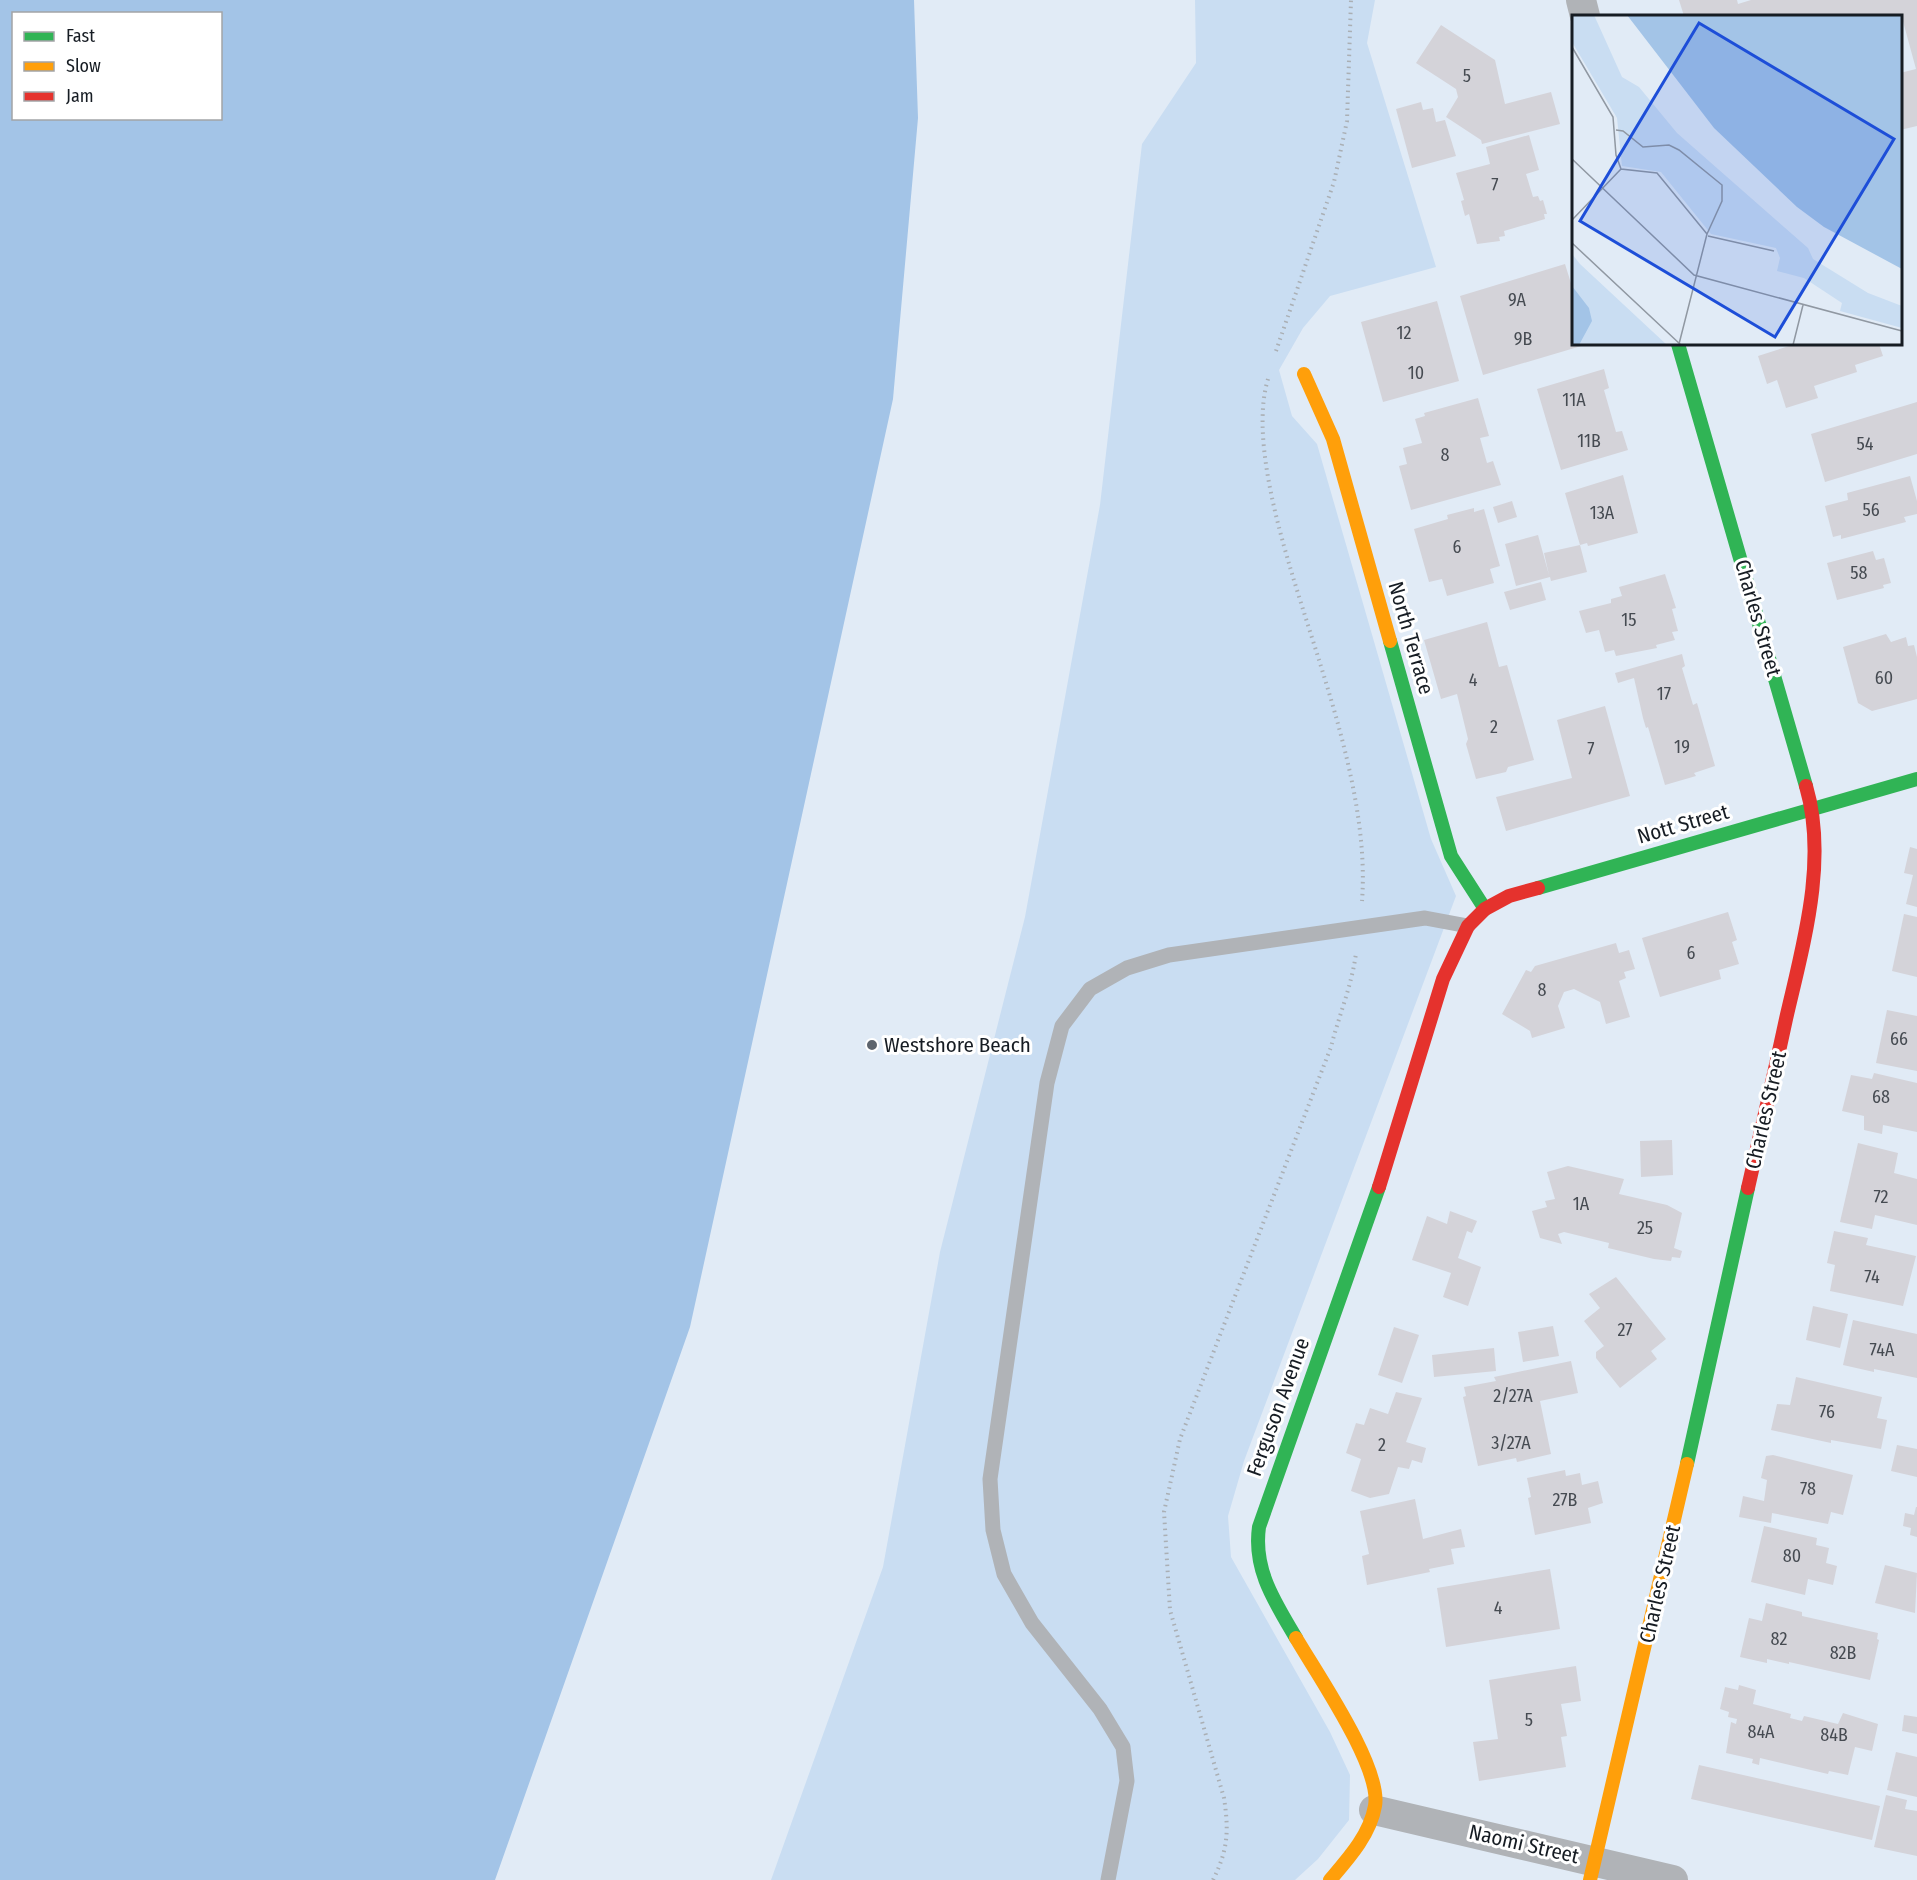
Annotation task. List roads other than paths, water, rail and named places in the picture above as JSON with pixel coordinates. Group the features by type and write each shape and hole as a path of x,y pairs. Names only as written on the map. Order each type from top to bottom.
{"street":[{"path":"1581,0 1585,15"},
{"name":"Charles Street","path":"1593,1870 1644,1654 1806,931 1814,882 1812,808 1678,345"},
{"name":"North Terrace","path":"1304,374 1333,439 1451,856 1485,909"},
{"name":"Nott Street","path":"1468,926 1485,909 1509,896 1917,779"},
{"name":"Ferguson Avenue","path":"1330,1880 1358,1848 1374,1810 1376,1804 1372,1777 1363,1754 1269,1592 1257,1564 1256,1540 1262,1515 1381,1182 1443,979 1468,926"},
{"name":"Naomi Street","path":"1374,1810 1593,1870 1673,1880"}],"lane":[{"path":"1107,1880 1127,1781 1123,1747 1100,1709 1032,1623 1004,1575 993,1530 990,1479 1047,1083 1062,1026 1090,989 1127,968 1169,955 1425,918 1468,926"}],"water":[{"path":"0,0 914,0 918,118 893,399 690,1327 495,1880 0,1880"}],"place":[{"name":"Westshore Beach","path":"872,1045"}]}
